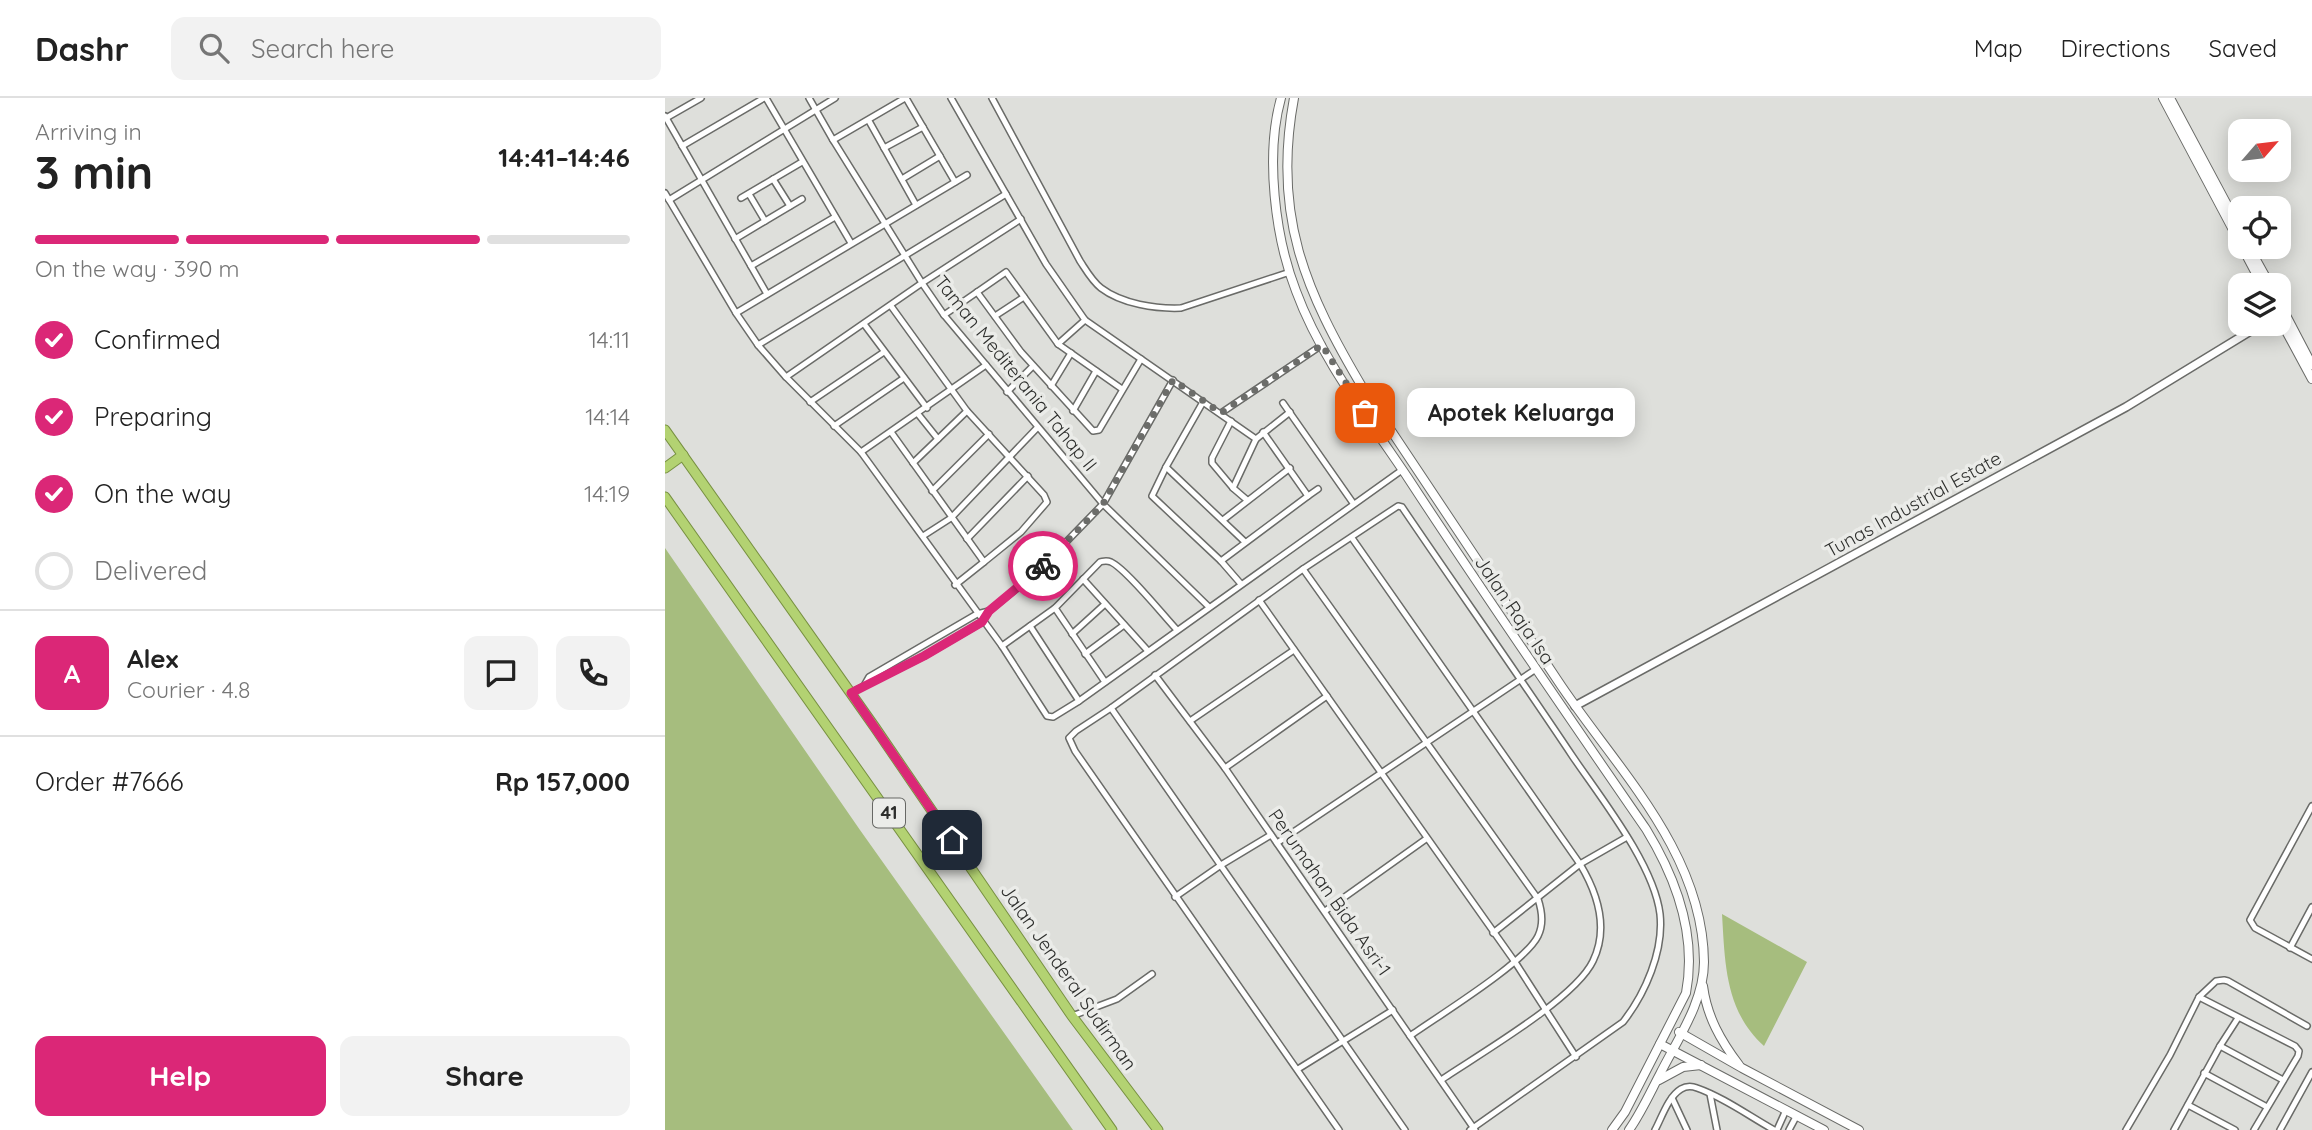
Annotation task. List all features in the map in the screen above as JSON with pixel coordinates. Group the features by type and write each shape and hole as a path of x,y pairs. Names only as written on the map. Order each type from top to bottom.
{"highway":[{"name":"Jalan Jenderal Sudirman","path":"665,430 851,693 1073,1016 1158,1130"},
{"path":"665,468 683,455"},
{"name":"41","path":"665,497 1112,1130"}],"main road":[{"name":"Jalan Raja Isa","path":"1281,98 1277,121 1275,185 1279,231 1296,292 1322,345 1402,470 1646,829 1675,884 1689,951 1686,993 1625,1112 1612,1130"},
{"name":"Jalan Raja Isa","path":"1294,98 1288,142 1287,185 1292,229 1303,265 1337,345 1364,390 1575,706 1617,762 1674,849 1687,878 1700,922 1703,979 1696,1002 1681,1033 1629,1130"},
{"path":"2164,98 2228,220"},
{"path":"2170,98 2228,207"},
{"path":"1275,185 1287,185"},
{"path":"2291,325 2312,365"},
{"path":"2289,336 2312,379"},
{"path":"1565,712 1575,706"},
{"path":"1703,979 1705,998 1716,1030 1742,1069"},
{"path":"1670,1026 1742,1069 1859,1130"},
{"path":"1660,1044 1824,1130"},
{"path":"1655,1082 1683,1067 1701,1065"}],"street":[{"path":"701,98 692,100 665,117 767,294"},
{"path":"682,146 765,98 851,243"},
{"name":"Taman Mediterania Tahap II","path":"809,98 832,141 944,315 1103,504 1209,607"},
{"path":"669,200 835,98"},
{"path":"832,141 906,98 955,182"},
{"path":"951,98 1047,264 1085,320 1256,439"},
{"path":"992,98 1080,261 1104,290 1128,301 1168,308 1181,307 1290,272"},
{"path":"869,121 916,205"},
{"path":"884,148 923,127"},
{"path":"902,179 940,156"},
{"path":"741,198 802,162"},
{"path":"736,313 967,175"},
{"path":"773,178 790,206"},
{"path":"665,192 736,313 758,345 861,453 1002,646 1047,716 1053,717 1079,701 1402,470"},
{"path":"749,194 765,221"},
{"path":"758,345 1006,194"},
{"path":"735,239 802,200"},
{"path":"751,266 835,217"},
{"path":"786,377 922,283 1021,219"},
{"path":"944,315 1006,272 1058,344 1122,390"},
{"path":"977,292 1033,366 1090,430 1099,430 1141,359"},
{"path":"995,316 1024,297"},
{"path":"891,306 967,411 1046,497 1045,505 1021,532 955,585"},
{"path":"1058,344 1085,320"},
{"path":"864,324 927,408"},
{"name":"Tunas Industrial Estate","path":"1575,706 2126,407 2242,336"},
{"path":"1221,413 1322,345"},
{"path":"810,402 884,352"},
{"path":"1051,386 1071,353"},
{"path":"861,453 986,365"},
{"path":"1007,392 1033,366"},
{"path":"1073,411 1096,371"},
{"path":"834,426 904,378"},
{"path":"871,680 982,622 989,611 1037,572 1103,504 1173,380"},
{"path":"1203,402 1152,493 1241,584"},
{"path":"1283,402 1353,503"},
{"path":"913,463 967,411"},
{"path":"1233,488 1256,439 1290,412"},
{"path":"918,414 937,439"},
{"path":"1231,421 1211,461 1233,488 1247,500"},
{"path":"923,536 951,518 1037,428"},
{"path":"891,432 984,562"},
{"path":"1263,432 1308,496"},
{"path":"932,491 989,434"},
{"path":"1165,467 1245,542"},
{"path":"1223,520 1290,468"},
{"path":"967,540 1028,477"},
{"path":"1221,561 1318,489"},
{"path":"1339,1130 1175,897 1071,743 1070,735 1303,569 1394,508 1402,508 1627,837 1658,902 1660,917 1653,965 1637,1004 1623,1022 1473,1129"},
{"path":"1352,538 1580,864 1591,882 1600,912 1601,932 1598,948 1585,974 1546,1009 1441,1080"},
{"path":"1002,646 1055,608 1100,562 1109,561 1121,570 1177,630"},
{"path":"1303,569 1538,899 1542,916 1539,934 1515,962 1410,1035"},
{"path":"1083,579 1148,651"},
{"path":"1259,600 1515,962 1576,1057"},
{"path":"1072,634 1105,604"},
{"path":"1055,608 1105,682"},
{"path":"851,693 977,614 989,611"},
{"path":"1085,654 1124,625"},
{"path":"1030,626 1079,701"},
{"path":"951,630 956,637"},
{"path":"1190,721 1294,650"},
{"path":"1277,843 1536,668"},
{"name":"Perumahan Bida Asri-1","path":"1155,675 1225,768 1473,1129"},
{"path":"1225,768 1327,695"},
{"path":"1111,708 1405,1130"},
{"path":"2312,806 2250,920 2255,928 2312,959"},
{"path":"2303,825 2312,830"},
{"path":"1175,897 1271,835"},
{"path":"1493,933 1580,864 1627,837"},
{"path":"1325,911 1426,839"},
{"path":"2290,948 2312,907"},
{"path":"1073,1016 1117,999 1152,974"},
{"path":"2126,1130 2199,997 2213,984 2224,979 2307,1026"},
{"path":"2199,997 2297,1049 2298,1056 2254,1130"},
{"path":"1298,1069 1393,1010"},
{"path":"2174,1130 2204,1073 2238,1018"},
{"path":"2220,1046 2283,1080"},
{"path":"2204,1073 2267,1107"},
{"path":"2280,1130 2311,1075"},
{"path":"1655,1130 1672,1098 1678,1091 1689,1086 1710,1094 1775,1130 1786,1110"},
{"path":"1710,1094 1717,1130"},
{"path":"1672,1098 1687,1130"},
{"path":"2187,1105 2235,1130"},
{"path":"1789,1130 1797,1115"}],"green space":[{"path":"665,548 860,830 1073,1130 665,1130"},
{"path":"1722,914 1807,962 1764,1046 1741,1018 1734,1002 1726,968"}],"way so far":[{"path":"1043,566 1103,504 1173,380 1221,413 1322,345 1365,413"}],"place":[{"name":"Apotek Keluarga","path":"1365,413"}],"route":[{"path":"952,840 851,693 924,656 982,622 989,611 1043,566"}]}
